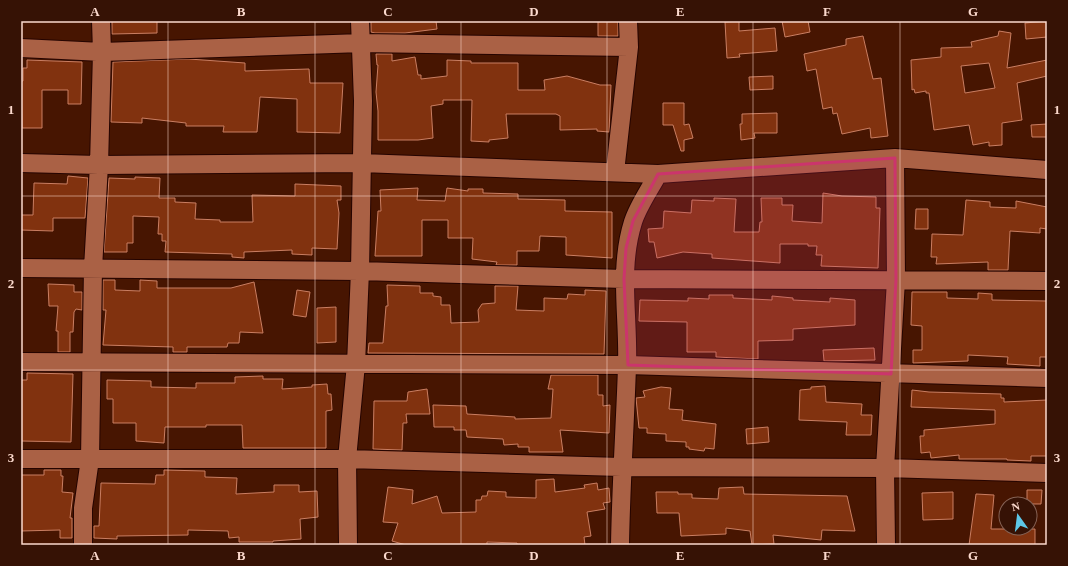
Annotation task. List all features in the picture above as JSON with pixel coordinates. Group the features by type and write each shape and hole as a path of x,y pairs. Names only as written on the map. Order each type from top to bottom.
{"street":[{"path":"83,545 83,508 90,459 93,268 99,165 102,52 101,21"},
{"path":"348,545 347,460 356,364 360,271 363,101 360,21"},
{"path":"615,172 629,47 628,21"},
{"path":"21,48 102,52 362,43 629,47"},
{"path":"21,163 99,165 361,163 658,174 895,158 1047,170"},
{"path":"886,545 885,468 896,280 895,158"},
{"path":"620,545 622,468 628,365 624,279 626,248 633,221 658,174"},
{"path":"21,268 360,271 624,279 1047,280"},
{"path":"21,362 628,365 1047,378"},
{"path":"21,459 347,460 622,468 885,468 1047,473"}],"highlighted area":[{"path":"895,158 896,280 891,374 628,365 624,279 626,248 633,221 658,174"}],"building":[{"path":"112,21 157,21 157,33 112,34"},
{"path":"371,21 436,21 437,29 405,33 375,33 371,32"},
{"path":"598,21 618,21 618,36 598,36"},
{"path":"739,21 739,31 775,28 777,51 739,54 740,57 727,58 725,22"},
{"path":"782,21 808,21 810,32 785,37"},
{"path":"1047,21 1047,37 1026,39 1025,23"},
{"path":"999,31 1011,33 1007,68 1047,60 1047,76 1017,83 1022,120 1002,123 1002,145 989,146 989,142 973,145 969,125 934,130 929,93 926,93 926,91 915,93 914,89 912,90 911,60 941,57 941,48 972,47 971,42 998,36","holes":["989,63 995,88 965,93 961,66"]},
{"path":"863,36 873,79 881,78 888,136 871,138 870,128 842,134 837,113 833,114 832,107 823,109 816,69 807,71 804,54 846,45 846,39"},
{"path":"376,54 392,54 392,61 415,57 418,75 421,75 421,79 447,76 447,60 471,61 471,63 518,63 518,90 545,90 544,80 567,76 600,85 611,85 609,132 597,131 597,129 560,130 560,116 556,114 506,114 508,138 489,140 489,142 471,141 472,100 443,100 443,104 431,106 433,138 418,140 378,140 378,111 376,92 378,65"},
{"path":"189,59 245,63 245,71 309,69 310,83 343,83 340,133 297,132 297,99 260,97 257,132 223,132 224,126 186,126 186,123 142,118 142,123 111,122 113,62"},
{"path":"27,60 82,62 81,104 68,104 68,90 42,90 42,128 22,128 21,81 23,81 23,68 27,68"},
{"path":"773,76 773,89 750,90 749,77"},
{"path":"663,103 684,103 684,125 689,124 693,138 684,140 684,151 681,151 673,125 663,125"},
{"path":"777,113 777,133 754,133 755,138 741,140 740,124 742,124 742,114"},
{"path":"1047,124 1047,137 1032,137 1031,125"},
{"path":"68,176 88,178 85,218 53,218 53,231 21,230 21,215 33,215 34,183 67,184"},
{"path":"135,177 160,178 159,198 175,198 175,202 196,203 195,219 220,220 220,222 253,222 252,195 295,196 295,184 341,186 341,200 337,200 339,213 337,249 312,248 312,255 292,254 292,250 244,252 244,258 232,257 232,254 165,252 166,241 162,241 162,234 158,234 159,217 133,216 133,243 127,243 127,252 104,252 109,178 135,179"},
{"path":"418,188 417,200 445,201 447,188 468,191 468,189 483,189 483,193 518,194 518,199 565,200 565,211 612,212 612,258 566,255 566,237 540,236 539,251 517,251 517,265 496,265 497,262 472,259 473,238 448,238 448,220 422,220 422,256 375,256 378,211 381,211 380,190"},
{"path":"823,193 842,196 876,197 876,208 880,208 878,268 821,266 822,255 816,255 817,246 808,246 808,244 780,244 780,263 712,258 712,254 683,252 657,258 654,242 649,242 648,229 663,228 664,211 691,213 692,200 714,201 714,198 736,199 734,232 759,232 760,222 762,222 761,198 782,198 782,205 793,205 792,221 822,223"},
{"path":"966,200 990,202 990,207 1016,208 1016,201 1047,207 1047,229 1040,228 1040,233 1010,231 1008,270 988,270 988,262 936,264 937,257 931,257 932,234 963,235"},
{"path":"916,209 928,209 928,229 915,229"},
{"path":"103,280 115,280 115,290 140,291 140,280 157,281 157,288 231,288 254,282 263,333 240,332 239,343 228,343 227,347 187,347 187,352 173,352 173,347 103,345 106,310 103,310"},
{"path":"48,284 74,285 74,292 82,292 82,310 76,309 74,312 73,332 70,332 70,352 58,352 58,331 56,331 58,306 49,306"},
{"path":"387,285 420,286 420,293 433,293 433,296 441,297 441,305 450,305 451,323 479,322 478,310 482,304 495,303 495,286 518,286 516,310 544,311 544,298 567,299 568,294 585,295 585,290 606,291 604,354 368,353 369,343 383,343 386,306 388,306"},
{"path":"297,290 310,292 306,317 293,315"},
{"path":"912,292 947,292 947,298 978,299 978,293 992,294 992,300 1047,301 1047,357 1040,357 1040,366 1007,364 1008,357 968,355 968,361 913,363 913,350 922,350 922,326 911,325"},
{"path":"709,295 733,295 733,298 772,300 772,296 793,298 793,300 830,302 830,298 855,300 855,325 793,329 793,340 758,341 758,359 716,357 716,352 687,352 687,322 639,321 640,300 688,301 688,298 709,299"},
{"path":"336,307 336,342 317,343 317,308"},
{"path":"874,348 875,360 824,361 823,350"},
{"path":"27,373 73,374 71,442 21,441 21,380 27,380"},
{"path":"551,375 598,375 598,395 603,395 603,406 610,405 609,433 560,430 563,452 529,452 529,447 518,447 518,444 504,445 503,439 467,437 466,430 454,430 454,427 434,427 433,405 466,406 467,414 515,417 515,419 551,418 553,389 548,389"},
{"path":"263,376 263,379 283,379 282,389 312,387 312,385 327,384 328,394 331,394 332,410 326,411 326,448 243,448 242,425 165,427 164,443 136,441 136,423 113,423 113,399 107,399 107,380 151,381 151,387 196,388 196,383 235,383 235,377"},
{"path":"825,386 826,402 862,404 861,415 872,415 871,435 846,435 847,422 799,420 800,390 811,389 811,387"},
{"path":"661,387 671,388 669,409 683,410 682,420 716,424 714,449 705,448 704,451 689,449 689,447 686,447 686,442 666,441 666,434 647,433 647,428 639,428 636,398 645,397 643,391"},
{"path":"427,389 430,414 406,414 407,423 403,423 402,450 373,449 374,401 407,401 408,392"},
{"path":"912,390 929,392 1001,394 1001,398 1004,398 1004,402 1047,400 1047,456 1031,456 1031,461 1007,459 959,459 959,455 931,458 930,452 921,453 920,436 924,436 924,430 995,424 995,410 911,407"},
{"path":"768,427 769,442 747,444 746,429"},
{"path":"44,470 61,470 61,476 63,476 62,492 73,493 70,518 72,518 72,538 60,538 60,530 21,531 21,475 44,475"},
{"path":"164,470 205,471 205,477 237,478 236,494 274,492 274,485 299,485 299,492 317,491 318,517 300,519 301,539 273,542 239,542 239,537 229,538 228,531 188,530 188,535 117,536 117,539 94,538 94,526 99,526 101,483 155,484 156,475 164,475"},
{"path":"554,479 555,492 585,488 584,485 597,483 598,490 609,488 610,502 603,503 605,509 587,512 591,536 584,537 585,545 517,545 517,543 487,542 487,545 406,545 392,541 398,523 383,522 388,487 413,490 412,504 437,496 442,513 476,512 476,500 481,500 482,496 487,496 488,491 506,492 506,497 536,498 536,480"},
{"path":"743,487 744,494 847,496 855,531 822,530 821,540 773,535 774,544 752,545 750,531 726,528 726,534 681,536 679,513 657,513 656,492 678,492 678,494 692,494 692,498 718,499 719,488"},
{"path":"1027,490 1042,490 1041,504 1038,504 1038,496 1027,496"},
{"path":"953,492 953,519 923,520 922,493"},
{"path":"976,494 994,495 991,529 998,529 998,536 1035,536 1035,545 969,545"}]}
